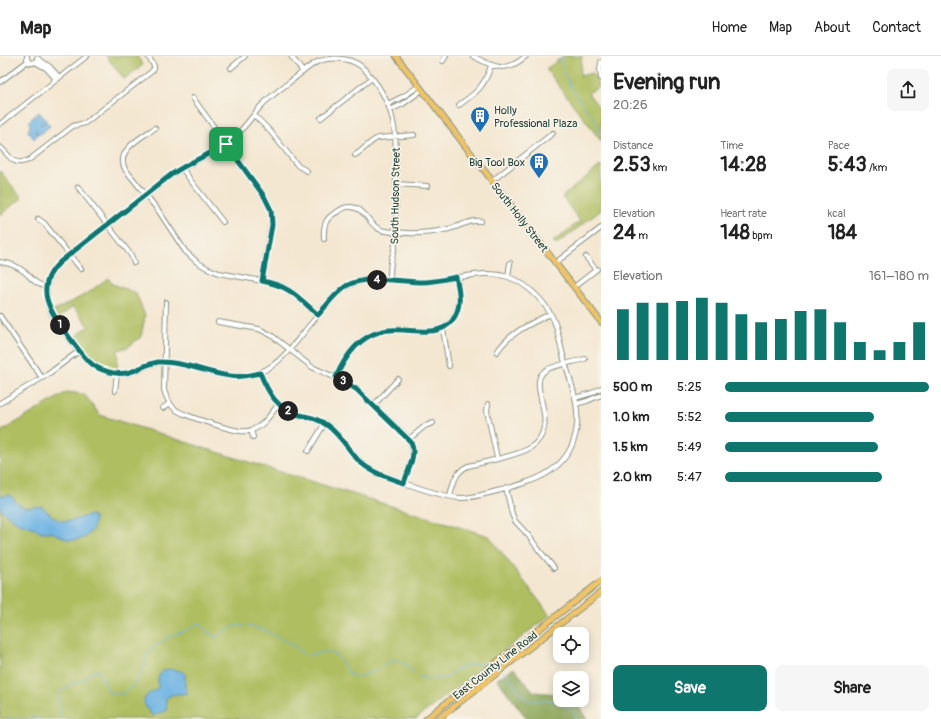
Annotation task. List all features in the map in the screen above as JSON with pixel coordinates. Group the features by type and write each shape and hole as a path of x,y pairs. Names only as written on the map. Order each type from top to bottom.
{"main road":[{"name":"South Holly Street","path":"396,56 601,322"},
{"name":"East County Line Road","path":"426,719 601,581"},
{"name":"East County Line Road","path":"438,719 601,592"}],"street":[{"path":"0,124 87,56"},
{"path":"0,146 13,161 20,162 29,160 73,126 85,123 151,72 154,69 154,66 148,56"},
{"path":"231,68 245,56"},
{"path":"291,56 303,72"},
{"path":"443,61 446,56"},
{"path":"474,56 491,66 500,67 517,63 526,56"},
{"path":"260,373 270,395 279,404 294,414 316,419 325,423 335,432 361,462 378,474 450,496 461,498 472,497 541,477 561,463 568,453 575,435 578,418 575,398 556,326 550,314 535,294 508,277 492,274 480,274 428,282 369,279 349,284 336,294 290,350 273,366 260,373 246,376 230,376 166,362 154,363 132,372 117,374 102,370 87,360 50,309 46,296 47,287 53,270 69,254 182,168 226,144 240,132 269,98 313,64 323,59 342,57"},
{"name":"South Hudson Street","path":"342,57 358,64 372,78 388,104 396,135 395,245 391,262 390,280"},
{"path":"0,82 27,58 32,63 36,59"},
{"path":"36,59 50,67 58,76 61,76"},
{"path":"36,59 55,78 54,81"},
{"path":"601,62 601,78"},
{"path":"459,105 481,88 486,80 491,66"},
{"path":"321,118 372,78"},
{"path":"388,104 420,88"},
{"path":"390,110 403,104 420,88"},
{"path":"193,98 264,196 271,210 272,225 262,281"},
{"path":"254,115 270,131 298,166 307,171"},
{"path":"122,158 129,148 154,128"},
{"path":"492,181 553,133"},
{"path":"355,155 361,152 376,138 396,135"},
{"name":"South Hudson Street","path":"396,135 414,135"},
{"path":"117,157 122,158"},
{"path":"122,158 125,169 146,195 185,251 197,262 219,273 277,284 285,288 318,315"},
{"path":"182,168 223,222"},
{"path":"396,184 427,186"},
{"path":"78,187 131,255 134,263"},
{"path":"324,239 323,228 326,220 331,214 348,207 360,210 378,228 384,231 436,231 455,228 474,221 481,221"},
{"path":"38,219 44,223 81,269"},
{"path":"556,263 601,228"},
{"path":"574,287 597,270 586,258"},
{"path":"0,262 19,268 36,283 47,287"},
{"path":"508,277 510,264"},
{"path":"336,377 345,360 361,342 374,333 388,330 430,331 443,329 453,319 459,307 460,297 456,277"},
{"path":"166,302 166,362 164,390 170,403 177,411 192,417 244,431 251,430 263,423 279,404"},
{"path":"497,352 501,345 512,334 550,314"},
{"path":"0,316 42,378"},
{"path":"218,322 259,329 266,332 312,367 336,377 356,389 409,439 413,451 404,483"},
{"path":"443,329 449,366"},
{"path":"0,404 42,378 80,351"},
{"path":"450,496 455,478 463,468 525,451 533,446 544,430 545,414 538,386 540,377 548,369 585,359"},
{"path":"115,390 117,374"},
{"path":"374,405 398,379"},
{"path":"575,398 592,393 601,388"},
{"path":"576,404 587,402 601,395"},
{"path":"163,408 170,403"},
{"path":"488,404 487,412 497,458"},
{"path":"308,451 325,423"},
{"path":"409,439 425,426 433,423"},
{"path":"251,430 253,437"},
{"path":"356,466 361,462"},
{"path":"506,488 511,511 515,521 554,568"}],"green space":[{"path":"106,56 137,56 143,65 124,79"},
{"path":"564,56 582,56 580,76 593,73 599,87 588,93 601,110 601,141 546,69"},
{"path":"601,165 601,210 556,245 553,242 580,221 562,197"},
{"path":"0,171 22,198 0,215"},
{"path":"108,278 113,284 136,293 145,316 141,337 128,347 118,350 117,371 103,368 91,360 73,338 89,326 73,307 58,318 54,311 88,293"},
{"path":"67,392 84,394 100,415 489,536 550,615 416,719 0,719 0,432"},
{"path":"514,668 534,692 553,693 553,707 579,707 587,719 527,719 497,679"}],"water":[{"path":"39,112 46,120 40,125 46,121 50,126 39,135 35,130 38,135 34,139 28,131 30,126 29,121"},
{"path":"9,495 19,505 28,507 41,506 53,517 60,520 69,521 92,515 95,519 93,529 86,537 78,540 69,540 51,532 42,532 18,523 2,511 0,507 0,496"},
{"path":"170,669 181,671 185,674 185,687 188,693 168,697 166,699 167,710 152,716 144,700 158,688 161,673"}],"waterway":[{"path":"561,56 562,66 569,83 597,123 598,130 601,135"},
{"path":"63,719 60,713 61,709 58,701 60,692 72,683 82,681 94,671 98,670 109,693 123,694 133,686 139,677 145,664 148,652 172,635 186,631 197,623 201,624 209,633 216,637 233,627 241,625 245,626"},
{"path":"248,626 264,630 296,647 304,655"},
{"path":"309,655 324,652 334,654 351,676 362,676 381,668 393,659 405,664 415,674"},
{"path":"419,677 444,678 462,667 487,663 490,664"},
{"path":"503,672 510,678 521,694 528,700 547,700 558,702 570,710 578,719"},
{"path":"7,719 29,719 31,717 40,719"}],"place":[{"name":"Holly Professional Plaza","path":"480,133"},
{"name":"Big Tool Box","path":"539,179"}],"route":[{"path":"226,144 264,196 271,210 272,225 262,281 277,284 292,292 318,315 336,294 345,287 362,280 369,279 423,282 456,277 460,297 459,307 453,319 443,329 430,331 393,329 374,333 361,342 345,360 336,377 356,389 411,442 413,455 404,483 378,474 361,463 335,432 325,423 316,419 294,414 282,407 270,395 260,373 236,377 166,362 150,364 128,373 117,374 106,372 94,366 84,357 53,316 47,300 46,290 48,279 60,262 172,174 191,162 210,154 226,144"}]}
